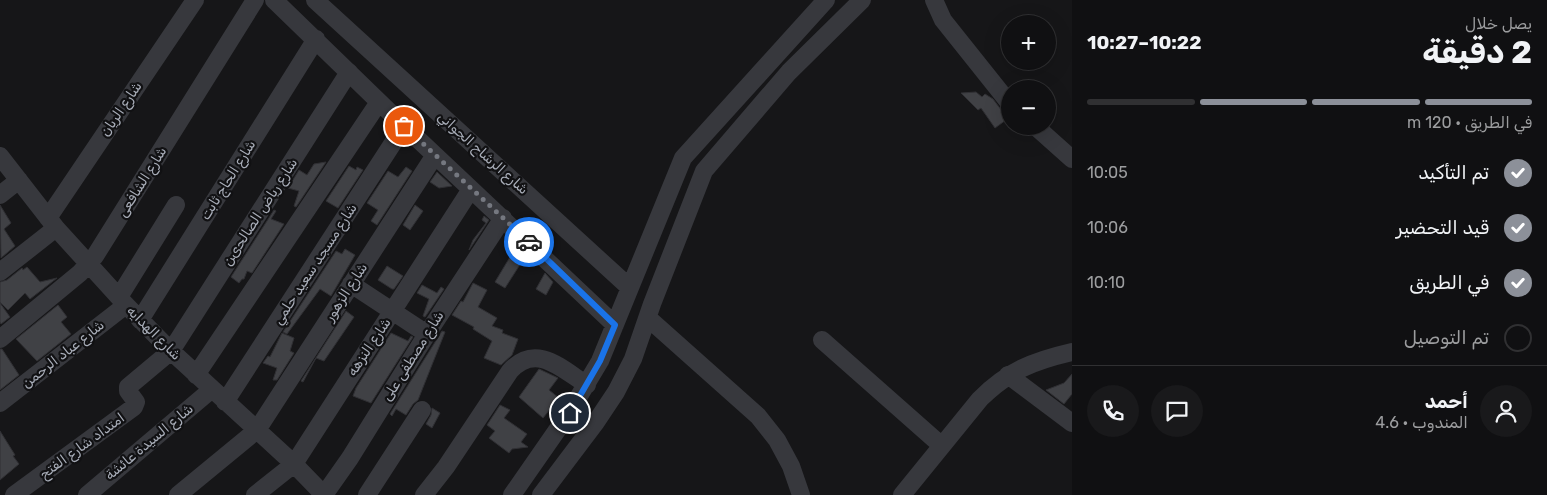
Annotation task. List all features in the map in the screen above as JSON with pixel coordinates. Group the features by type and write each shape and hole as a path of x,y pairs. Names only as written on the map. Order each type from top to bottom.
{"street":[{"name":"شارع الريان","path":"0,272 52,223 195,0"},
{"name":"شارع الشافعى","path":"0,338 72,280 88,264 100,248 255,0"},
{"path":"274,0 404,126 615,325"},
{"name":"شارع الرشاح الجواني","path":"315,0 630,287"},
{"path":"512,495 570,413 600,361 683,158 826,0"},
{"path":"541,495 596,422 616,392 633,359 704,170 789,72 862,0"},
{"path":"934,0 943,20 1001,93"},
{"name":"شارع الحاج ثابت","path":"140,320 316,40"},
{"name":"شارع رياض الصالحىن","path":"171,351 348,72"},
{"path":"196,375 379,102"},
{"name":"شارع مسجد سعيد حلمي","path":"225,402 404,126"},
{"path":"1045,135 1072,159"},
{"name":"شارع الزهور","path":"178,495 257,430 435,155"},
{"name":"شارع الهدايه","path":"0,156 52,223 140,320 211,390 294,464 324,495"},
{"path":"0,195 19,180"},
{"name":"شارع النزهه","path":"255,495 294,464 471,188"},
{"name":"شارع عباد الرحمن","path":"0,403 122,301 176,205"},
{"name":"شارع مصطفى على","path":"324,495 350,458 426,334 503,218"},
{"path":"351,284 426,334"},
{"path":"650,311 758,416 776,440 791,466 801,495"},
{"path":"822,340 942,446"},
{"name":"امتداد شارع الفتح","path":"14,495 134,407 136,402 128,391 128,387 171,351"},
{"path":"902,495 980,399 993,386 1008,375 1034,362 1072,352"},
{"path":"424,495 446,468 516,364 534,357 544,358 586,385"},
{"path":"1008,375 1072,423"},
{"name":"شارع السيدة عائشة","path":"87,495 211,390"},
{"path":"367,495 422,410"}],"building":[{"path":"976,92 982,97 985,94 993,99 1001,110 1001,124 995,128 981,108 978,110 961,93"},
{"path":"326,162 296,207 294,206 299,191 288,188 299,170 307,175 314,164"},
{"path":"349,166 356,170 357,167 363,170 338,208 326,201"},
{"path":"406,167 412,171 377,225 371,221 378,210 367,203 388,171 398,177"},
{"path":"437,172 452,186 439,188 430,182"},
{"path":"0,205 11,223 4,229 15,246 1,258"},
{"path":"415,205 423,211 410,230 403,225"},
{"path":"274,210 276,211 271,219 284,224 252,273 247,271 244,279 239,283 231,277"},
{"path":"484,216 489,220 469,250 473,240 486,223 482,220"},
{"path":"345,249 355,255 331,296 320,289 287,334 283,332 336,251 342,254"},
{"path":"510,257 521,263 505,288 495,282"},
{"path":"387,266 403,276 394,289 378,280"},
{"path":"27,267 40,282 57,278 30,299 25,293 8,310 0,302 0,282 7,280 22,268 23,270"},
{"path":"545,273 553,282 546,295 536,289"},
{"path":"473,283 487,290 478,307 497,318 492,326 503,330 502,333 518,339 512,355 501,365 484,358 492,341 473,329 474,327 452,315 461,301 463,302"},
{"path":"422,285 437,293 441,287 444,289 425,317 423,316 429,299 417,293"},
{"path":"0,303 10,317 1,324 0,322"},
{"path":"58,305 67,317 61,322 71,334 37,361 16,339"},
{"path":"346,311 354,317 324,361 316,358 303,382 301,381"},
{"path":"442,331 445,332 418,400 406,415 396,409 392,416 390,414"},
{"path":"282,333 294,338 290,351 294,353 277,380 273,380 277,368 263,363 268,356 270,357"},
{"path":"391,333 408,341 411,336 413,337 371,403 353,396 356,388"},
{"path":"0,349 2,349 19,375 0,390"},
{"path":"539,369 558,378 549,390 559,398 543,418 519,397"},
{"path":"1072,374 1072,394 1064,404 1046,390 1064,383"},
{"path":"500,405 510,410 504,418 527,434 521,442 528,447 512,449 509,453 489,438 495,431 487,425"},
{"path":"432,408 440,413 432,428 426,424 431,415"},
{"path":"0,431 19,464 0,480"}],"way so far":[{"path":"404,126 529,242"}],"route":[{"path":"529,242 615,325 600,361 570,413"}]}
